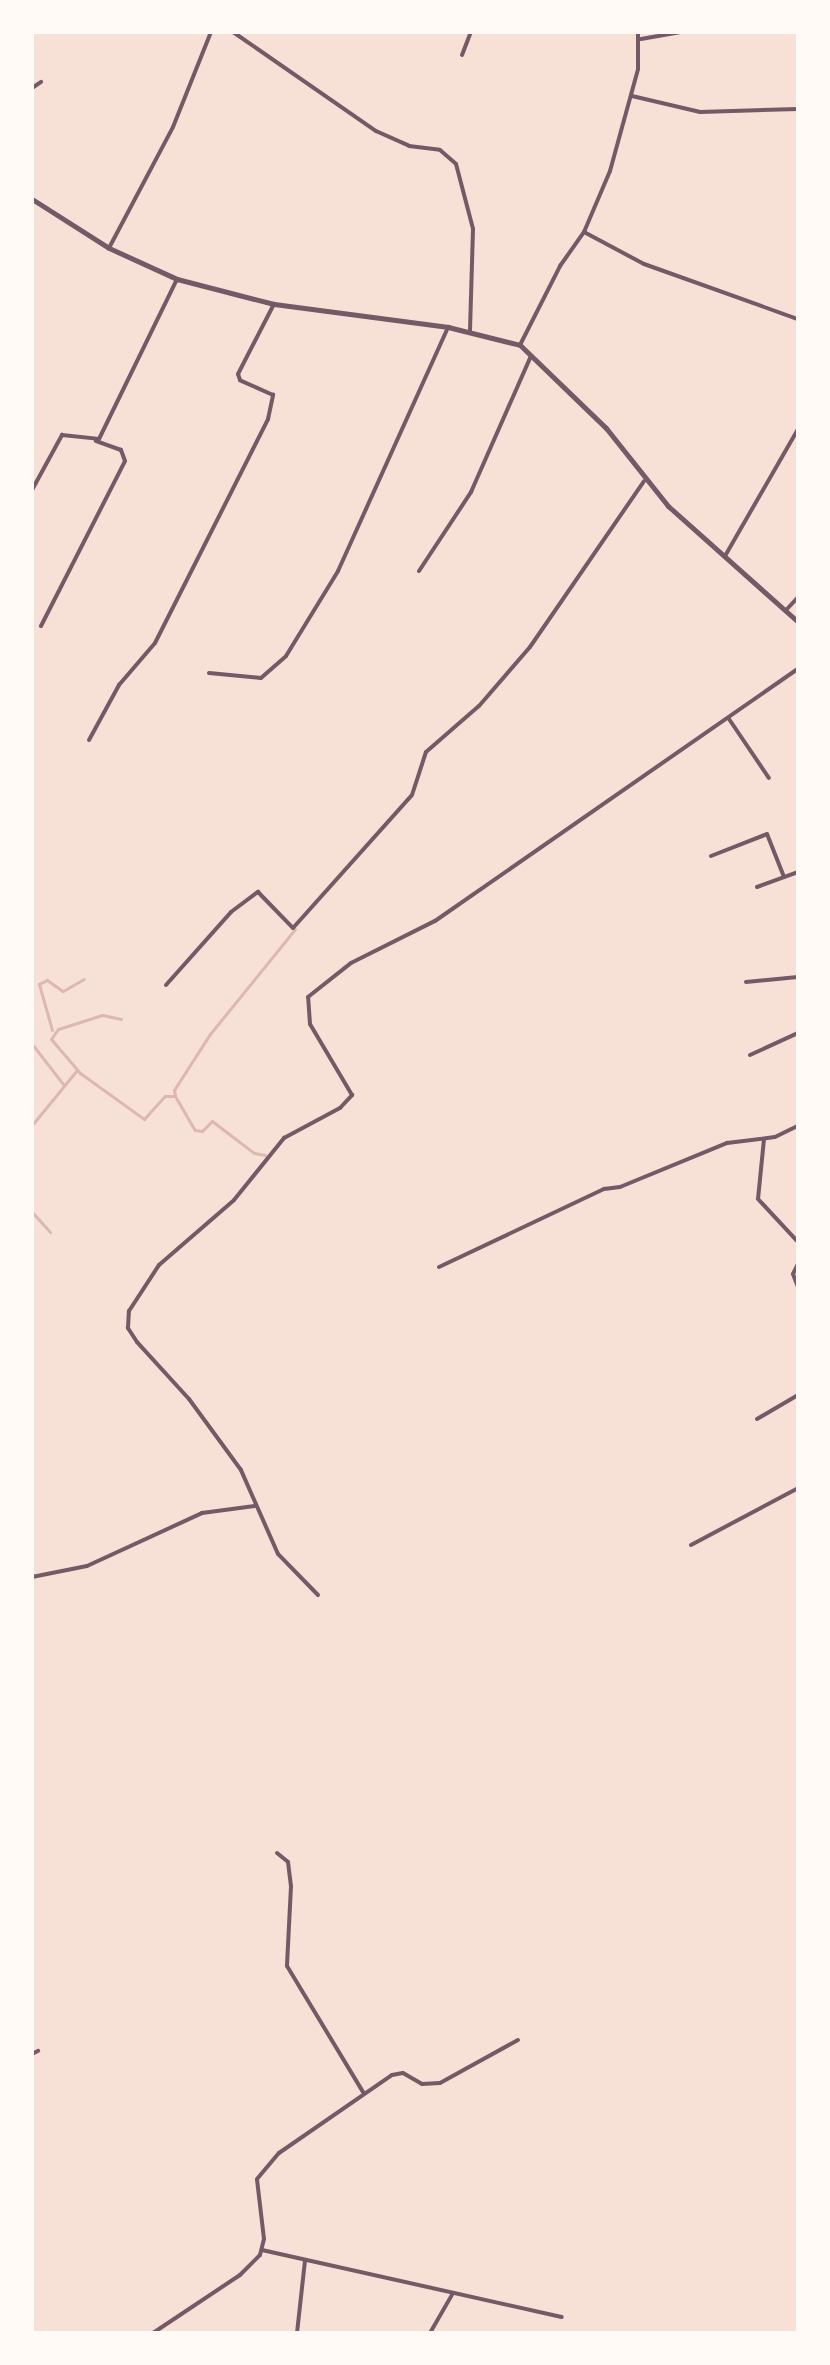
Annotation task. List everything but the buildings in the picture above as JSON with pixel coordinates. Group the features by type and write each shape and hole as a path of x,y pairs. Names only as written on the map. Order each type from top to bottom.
{"street":[{"path":"109,248 173,127 211,32"},
{"path":"233,32 376,131 409,146 440,150 456,164 473,229 470,332"},
{"path":"462,55 471,32"},
{"path":"520,345 555,276 584,232 620,145 632,96 641,39 638,32"},
{"path":"641,39 679,32"},
{"path":"32,88 41,82"},
{"path":"632,96 700,112 798,109"},
{"path":"32,199 109,248 177,279 274,304 448,327 520,345 606,428 644,481 798,622"},
{"path":"584,232 644,264 798,319"},
{"path":"93,440 105,430 177,279"},
{"path":"89,740 119,685 155,643 268,419 273,395 240,380 238,374 274,304"},
{"path":"209,673 261,678 286,656 338,571 448,327"},
{"path":"419,571 471,492 531,356"},
{"path":"725,556 798,429"},
{"path":"32,490 62,435 93,440 121,450 125,461 41,626"},
{"path":"166,985 231,912 258,892 289,928 296,926 412,795 426,752 479,706 530,647 644,481"},
{"path":"787,609 798,597"},
{"path":"318,1595 278,1554 241,1470 212,1430 137,1342 128,1328 129,1311 152,1273 234,1200 284,1138 340,1108 352,1095 310,1024 308,997 351,963 435,921 798,669"},
{"path":"729,719 769,778"},
{"path":"711,856 767,834 784,877"},
{"path":"757,887 798,872"},
{"path":"746,982 798,977"},
{"path":"750,1055 798,1033"},
{"path":"439,1267 604,1189 620,1187 727,1143 764,1139 798,1126"},
{"path":"764,1139 758,1199 798,1242"},
{"path":"798,1264 793,1274 798,1287"},
{"path":"757,1419 798,1395"},
{"path":"691,1545 798,1488"},
{"path":"32,1577 87,1566 202,1513 255,1506"},
{"path":"277,1853 288,1862 291,1886 287,1966 363,2092"},
{"path":"153,2333 240,2275 262,2250 260,2174 279,2153 363,2092 398,2073 422,2084 440,2083 518,2040"},
{"path":"32,2054 38,2051"},
{"path":"262,2250 562,2317"},
{"path":"297,2333 305,2260"},
{"path":"430,2333 453,2293"}],"waterway":[{"path":"121,1019 102,1015 58,1029 51,1039 80,1073 144,1119 165,1096 175,1096 174,1090 210,1034 295,929"},
{"path":"52,1030 39,984 47,980 63,991 84,979"},
{"path":"32,1044 63,1084"},
{"path":"32,1125 77,1070"},
{"path":"175,1096 195,1130 202,1131 212,1121 254,1153 265,1155"},
{"path":"32,1212 50,1232"}]}
